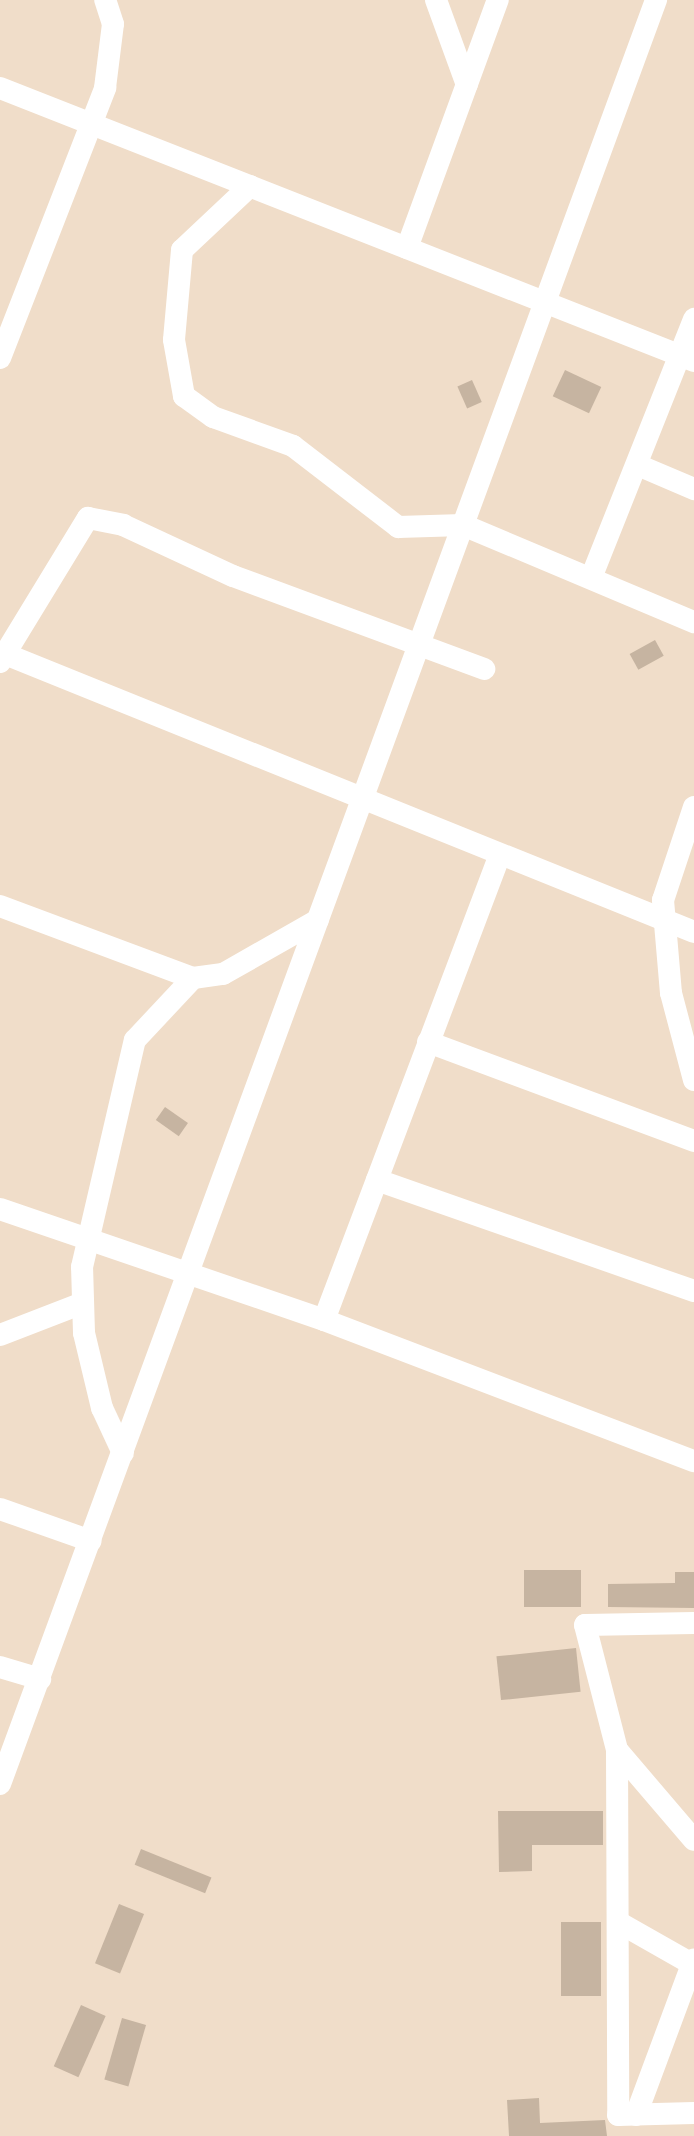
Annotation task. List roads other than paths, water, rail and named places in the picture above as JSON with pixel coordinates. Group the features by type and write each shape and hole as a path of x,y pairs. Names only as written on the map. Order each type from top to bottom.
{"street":[{"path":"105,0 113,24"},
{"path":"2,347 87,121 105,88 118,0"},
{"path":"436,0 467,85"},
{"path":"407,248 498,0"},
{"path":"0,1784 656,0"},
{"path":"0,88 688,359"},
{"path":"250,186 182,250 174,340 184,396 213,417 293,446 398,527 463,525 694,622"},
{"path":"591,578 688,359 694,319"},
{"path":"640,466 694,489"},
{"path":"484,669 233,576 123,525 88,518 2,656 694,932"},
{"path":"694,807 663,900 670,923 671,993 694,1080"},
{"path":"324,1320 499,856"},
{"path":"0,906 193,978 223,974 318,920"},
{"path":"123,1453 102,1408 80,1304 88,1240 135,1040 193,978"},
{"path":"428,1042 694,1141"},
{"path":"377,1180 694,1291"},
{"path":"0,1209 188,1276 324,1320 694,1461"},
{"path":"0,1335 80,1304"},
{"path":"0,1509 91,1541"},
{"path":"694,1623 585,1625 617,1750 618,2115 694,2113"},
{"path":"0,1667 40,1679"},
{"path":"617,1750 694,1840"},
{"path":"618,1922 693,1961 636,2115"}]}
